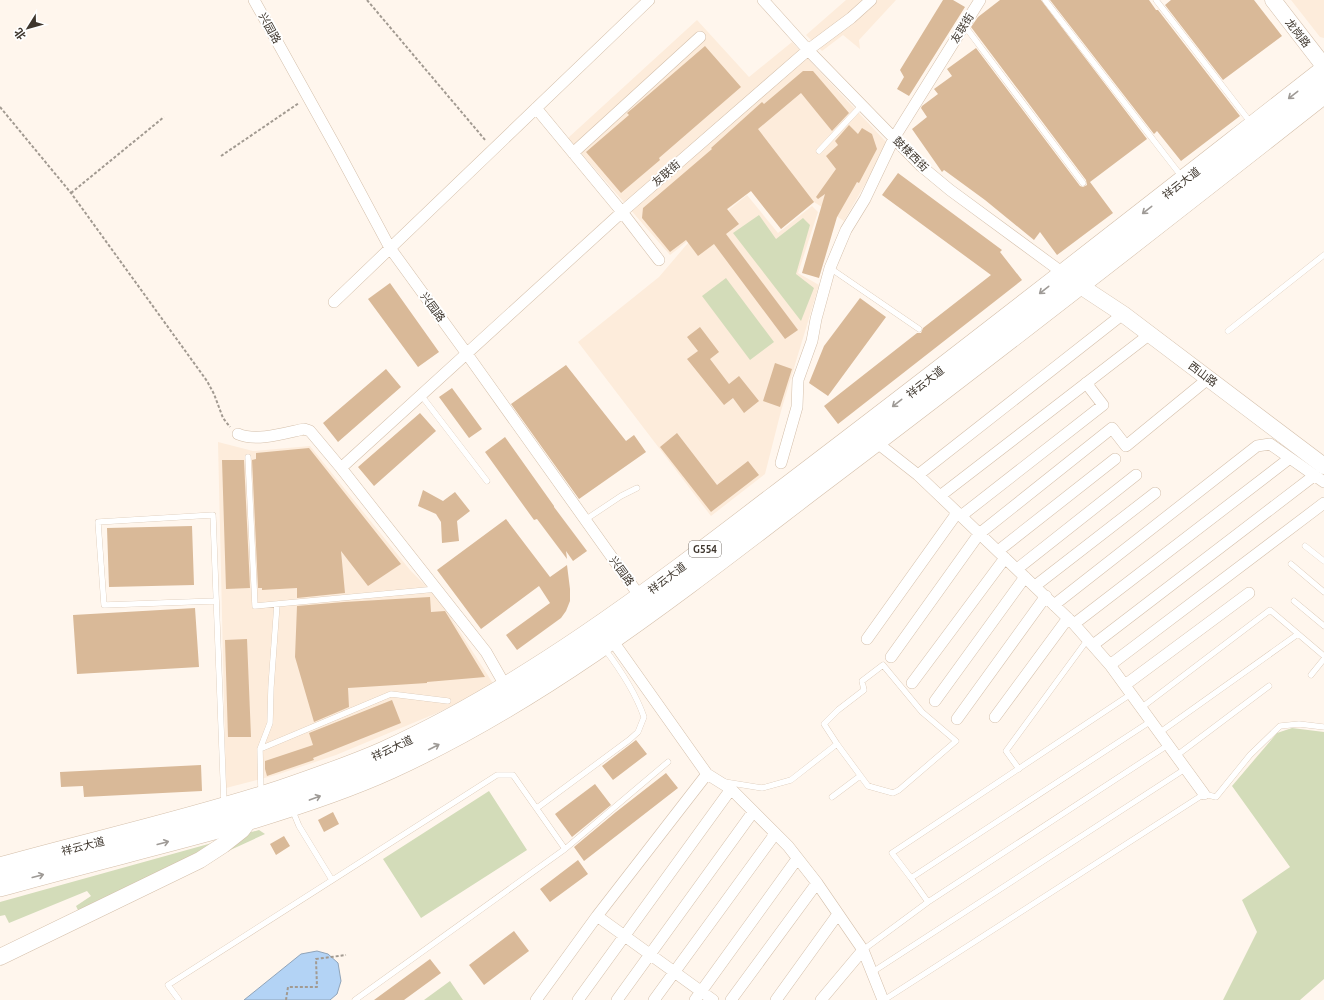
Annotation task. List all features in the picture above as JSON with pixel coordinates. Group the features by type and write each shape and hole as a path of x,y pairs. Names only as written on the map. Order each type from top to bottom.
{"highway":[{"name":"祥云大道","path":"0,886 198,834 290,806 369,778 445,742 535,691 607,643 674,595 876,442 1072,280 1185,180 1324,71"},
{"name":"祥云大道","path":"0,868 224,808 306,782 380,754 437,726 506,687 558,656 641,598 852,438 1072,280 1324,93"}],"street":[{"name":"兴园路","path":"254,0 390,248 641,598"},
{"path":"334,302 649,0"},
{"name":"鼓楼西街","path":"763,0 808,50 921,166 950,190 1072,280"},
{"name":"友联街","path":"341,468 622,212 808,50 851,18 871,0"},
{"name":"友联街","path":"781,463 797,407 798,380 812,341 816,319 830,268 846,230 865,199 894,138 980,0"},
{"name":"龙岗路","path":"1273,0 1324,66"},
{"path":"573,153 700,38"},
{"path":"536,108 622,212 659,260"},
{"name":"西山路","path":"1072,280 1123,314 1209,378 1319,470"},
{"path":"918,475 1123,314"},
{"path":"940,496 1150,334"},
{"path":"891,657 979,534 1112,428 1126,446 1209,378"},
{"path":"866,639 959,514 1102,405 1086,383"},
{"path":"238,434 246,437 260,437 304,429 310,431 318,439 486,652 506,687"},
{"path":"876,442 918,475 1046,596 1091,642 1204,794"},
{"path":"1054,605 1257,446 1270,444 1290,458 1319,470 1324,482"},
{"path":"995,717 1071,621 1290,458"},
{"path":"912,683 1001,555 1115,459"},
{"path":"1091,642 1319,470"},
{"path":"1017,569 1136,476"},
{"path":"1035,586 1155,493"},
{"path":"1110,666 1324,503"},
{"path":"935,701 1025,577"},
{"path":"1128,690 1250,594"},
{"path":"957,719 1046,596"},
{"path":"607,643 712,777 731,789 788,846 817,883 863,950 883,1000"},
{"path":"536,1000 597,916 712,777"},
{"path":"578,1000 731,789"},
{"path":"617,1000 753,812"},
{"path":"0,957 200,860 242,830 252,818"},
{"path":"654,1000 775,834"},
{"path":"698,996 797,859"},
{"path":"731,1000 817,883"},
{"path":"776,1000 838,914"},
{"path":"597,916 674,972 698,996 713,1000"},
{"path":"821,1000 863,950"}],"lane":[{"path":"1045,0 1185,180"},
{"path":"1156,0 1254,126"},
{"path":"964,25 1083,183"},
{"path":"819,151 862,105"},
{"path":"1228,331 1324,256"},
{"path":"830,268 919,329"},
{"path":"421,396 487,481"},
{"path":"248,457 255,606 437,589"},
{"path":"585,520 621,496 637,488"},
{"path":"216,601 104,605 98,522 213,515 224,808"},
{"path":"1305,546 1324,562"},
{"path":"1290,564 1324,592"},
{"path":"1294,601 1324,626"},
{"path":"261,797 260,749 270,723 277,604"},
{"path":"1140,708 1270,610 1324,658 1311,675"},
{"path":"1159,733 1298,634"},
{"path":"1019,769 1006,751 1091,642"},
{"path":"537,808 638,732 644,717 638,701 607,643"},
{"path":"883,665 922,712 956,741 899,790 893,793 868,786 838,744 824,724 838,710 864,690 862,681 883,665"},
{"path":"1176,756 1269,686"},
{"path":"928,902 892,853 1019,769 1128,690"},
{"path":"260,749 390,694 448,701"},
{"path":"911,878 1151,721"},
{"path":"883,1000 1204,794 1216,797 1250,755 1280,726 1299,724 1324,727"},
{"path":"712,777 762,788 791,780 838,744"},
{"path":"863,950 928,902 1168,745"},
{"path":"355,1000 565,849 668,762"},
{"path":"871,973 1185,768"},
{"path":"179,1000 168,985 497,776 513,775 565,849"},
{"path":"832,797 860,776"},
{"path":"290,806 298,826 332,880"}],"path":[{"path":"367,0 493,150"},
{"path":"221,156 308,97"},
{"path":"0,107 70,193 207,381 214,394 223,418 233,432 238,434"},
{"path":"70,193 164,117"},
{"path":"286,1000 288,987 317,987 316,959 346,955"}],"shaded area":[{"path":"846,0 896,0 859,40 860,49 843,35 822,51 806,35"},
{"path":"1291,0 1324,0 1324,38 1320,37"},
{"path":"697,20 749,77 792,42 888,144 844,221 814,202 781,229 751,191 670,255 568,138"},
{"path":"747,195 778,233 812,206 818,212 798,273 819,285 781,411 765,474 711,516 578,342 659,277 688,243"},
{"path":"218,442 253,451 310,446 410,570 439,599 494,685 437,713 336,755 276,775 226,788"}],"green space":[{"path":"759,215 776,239 803,218 810,225 796,274 814,288 801,321 733,233"},
{"path":"726,278 774,342 750,360 702,296"},
{"path":"1292,728 1324,732 1324,979 1300,1000 1223,1000 1257,932 1242,900 1290,867 1232,786 1277,733"},
{"path":"489,791 527,850 421,918 383,859"},
{"path":"259,830 265,834 82,918 76,906 91,896 87,891 9,923 5,915 0,916 0,902"},
{"path":"450,981 463,1000 424,1000"}],"water":[{"path":"317,951 328,954 338,963 341,981 337,994 330,1000 244,1000 301,954"}],"building":[{"path":"943,0 953,0 965,7 909,96 897,89 904,77 900,70"},
{"path":"1000,0 1041,0 1147,139 1090,182 1113,213 1057,255 1040,232 1034,240 985,200 944,170 942,172 912,129 927,117 921,108 938,94 934,89 952,76 947,69 976,48 1080,186 1083,187 1087,185 1086,180 971,27 978,17"},
{"path":"1050,0 1149,0 1240,116 1181,161 1157,131 1154,134"},
{"path":"1171,0 1254,0 1282,36 1223,80 1165,5"},
{"path":"705,46 741,87 621,193 586,152 629,115 627,113"},
{"path":"803,71 813,71 849,113 832,131 801,93 758,129 814,202 781,229 751,191 727,209 739,224 726,234 798,330 785,339 714,244 698,256 686,240 670,252 642,218 643,208 712,149 711,148 762,102 764,104"},
{"path":"849,125 858,134 862,128 872,134 877,149 859,183 857,182 837,217 819,278 802,273 825,194 818,199 816,197 836,169 826,156 838,145 835,141"},
{"path":"898,173 1002,250 1000,252 1022,280 838,424 824,406 917,333 921,333 923,328 991,275 882,195"},
{"path":"390,283 439,352 418,367 368,299"},
{"path":"860,298 886,317 828,396 809,383 824,346"},
{"path":"700,327 719,352 710,359 729,384 739,376 759,401 744,413 733,398 724,405 687,359 698,351 687,337"},
{"path":"775,363 792,369 780,407 763,401"},
{"path":"566,365 626,441 634,435 646,452 579,499 511,404"},
{"path":"386,369 401,387 338,442 323,423"},
{"path":"452,388 482,429 469,438 439,397"},
{"path":"420,413 436,431 374,486 358,467"},
{"path":"677,433 717,485 748,461 759,475 711,512 660,447"},
{"path":"505,437 587,551 573,561 566,551 567,559 537,519 534,520 485,452"},
{"path":"309,448 401,564 368,586 341,551 345,593 297,598 297,588 262,590 262,588 258,588 252,460 256,459 256,453"},
{"path":"222,460 244,460 250,588 226,589"},
{"path":"423,490 443,501 455,492 470,511 457,521 459,541 442,543 441,522 436,514 418,506"},
{"path":"506,519 550,577 567,565 570,589 570,601 561,618 517,650 506,635 550,603 539,586 481,629 437,570"},
{"path":"192,526 194,585 109,587 107,528"},
{"path":"430,597 431,612 445,611 485,677 427,683 348,688 349,707 314,722 295,657 297,606"},
{"path":"195,608 199,667 77,674 73,615"},
{"path":"247,639 251,737 228,737 225,640"},
{"path":"392,700 401,723 313,758 314,760 267,776 265,761 313,745 309,733"},
{"path":"636,740 647,754 613,780 602,766"},
{"path":"201,765 202,791 84,797 83,786 61,787 60,772"},
{"path":"666,773 678,788 584,861 574,847"},
{"path":"595,784 611,805 572,837 555,814"},
{"path":"333,812 339,824 324,832 318,820"},
{"path":"284,836 290,846 276,855 270,844"},
{"path":"578,860 588,874 550,902 540,889"},
{"path":"514,931 529,951 484,985 469,965"},
{"path":"430,959 441,973 404,1000 374,1000"}]}
